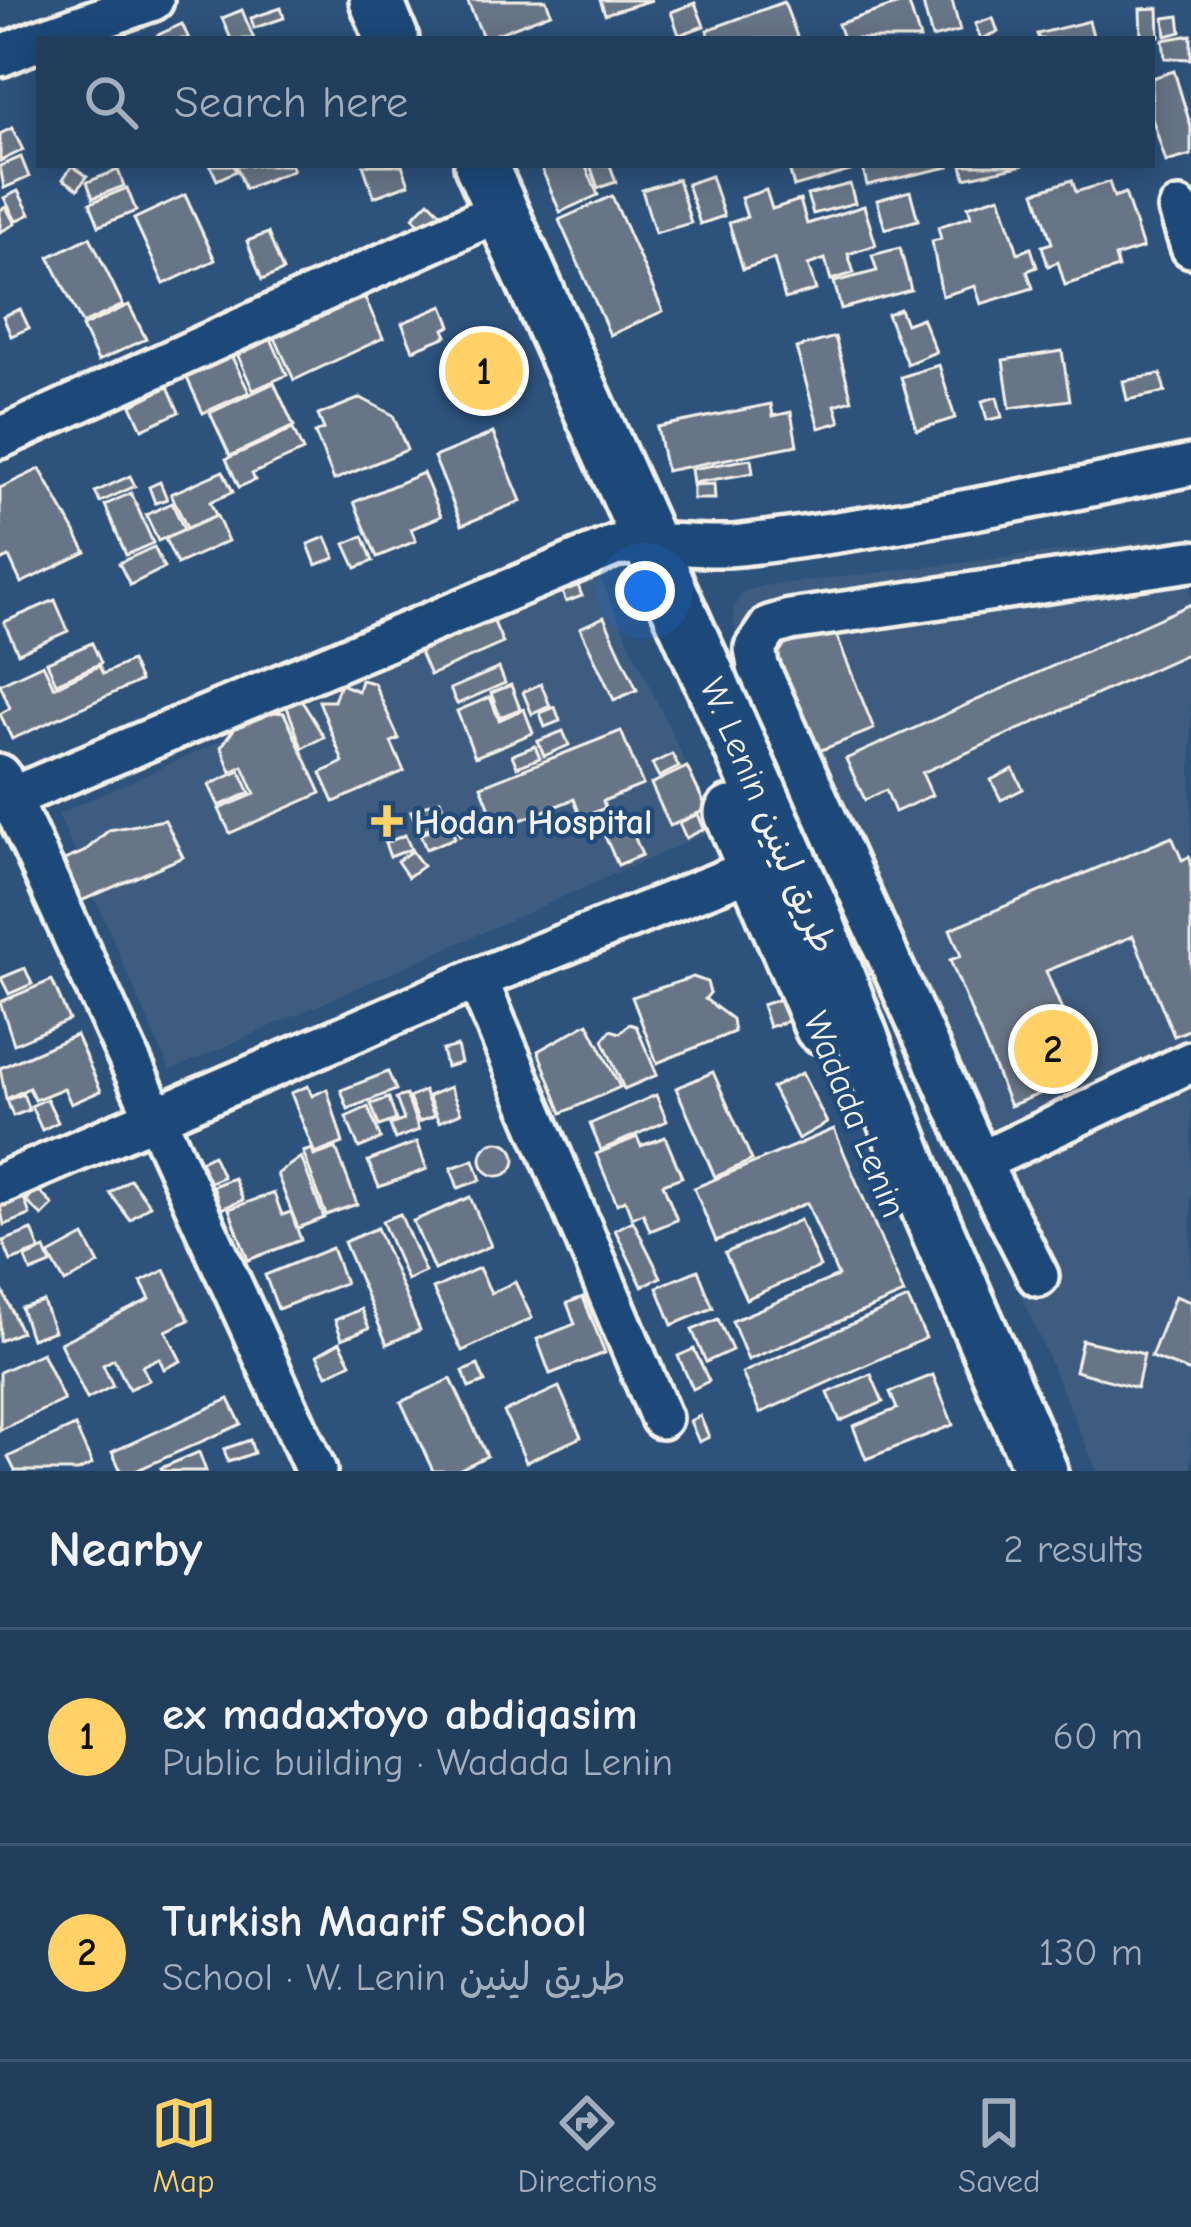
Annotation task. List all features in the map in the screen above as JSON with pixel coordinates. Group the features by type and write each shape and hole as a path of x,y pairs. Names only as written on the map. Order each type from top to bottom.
{"main road":[{"path":"376,0 391,36"},
{"path":"414,0 429,36"},
{"name":"Wadada Lenin","path":"446,168 483,201 632,543 755,868 1004,1471"},
{"name":"W. Lenin طريق لينين","path":"632,543 810,904 930,1214 1041,1471"}],"street":[{"path":"0,56 47,28 153,0"},
{"path":"0,438 483,201"},
{"path":"316,1471 3,792 632,543 734,546 989,509 1191,465"},
{"path":"1038,1276 980,1162 758,666 755,648 761,634 790,620 1191,561"},
{"path":"0,1184 477,979 755,868"},
{"path":"810,904 854,880"},
{"path":"477,979 662,1418"},
{"path":"980,1162 1191,1062"}],"shaded area":[{"path":"1191,536 1191,1471 1097,1471 734,627 733,610 742,592 762,586"},
{"name":"Hodan Hospital","path":"597,572 716,829 170,1071 58,814"}],"building":[{"path":"467,0 546,0 551,13 483,36"},
{"path":"600,0 652,0 605,14"},
{"path":"922,0 952,0 960,31 931,36"},
{"path":"908,1 919,36 842,36 838,24"},
{"path":"784,2 797,36 709,36 707,30"},
{"path":"695,3 704,26 679,35 671,12"},
{"path":"281,8 284,18 254,28 251,18"},
{"path":"1158,8 1159,36 1141,36 1140,9"},
{"path":"242,10 253,36 230,36 222,18"},
{"path":"1179,16 1181,32 1166,36 1164,18"},
{"path":"993,18 998,32 980,36 975,24"},
{"path":"1089,21 1093,36 1038,36"},
{"path":"182,24 188,36 158,36"},
{"path":"1191,35 1191,59 1165,58 1163,40"},
{"path":"1174,71 1191,127 1191,155 1166,162 1155,127 1155,77"},
{"path":"12,128 23,150 0,161 0,134"},
{"path":"21,157 29,177 4,188 0,166"},
{"path":"71,168 87,176 78,189 63,179"},
{"path":"211,168 234,168 236,171 217,180"},
{"path":"237,168 292,168 293,170 245,189"},
{"path":"364,168 403,168 409,184 374,197"},
{"path":"541,168 586,168 598,195 560,212"},
{"path":"591,168 611,168 616,182 598,188"},
{"path":"789,168 857,168 857,169 794,187"},
{"path":"863,168 944,168 867,185"},
{"path":"963,168 1010,168 965,178"},
{"path":"118,170 124,186 93,198 87,182"},
{"path":"711,176 724,216 700,224 687,184"},
{"path":"678,179 691,223 655,233 642,190"},
{"path":"1072,180 1076,192 1109,182 1114,197 1125,193 1143,248 1115,257 1118,268 1065,285 1058,262 1048,266 1042,246 1052,243 1035,192"},
{"path":"850,184 855,203 813,214 807,195"},
{"path":"127,188 136,211 99,226 90,203"},
{"path":"766,190 772,209 800,200 807,224 864,206 876,245 848,254 854,273 831,280 825,259 808,265 816,290 785,299 774,259 743,269 729,223 747,217 741,198"},
{"path":"18,191 30,214 16,221 4,198"},
{"path":"910,191 918,220 885,229 877,200"},
{"path":"185,195 215,260 164,284 134,219"},
{"path":"612,196 663,311 610,335 559,220"},
{"path":"1000,196 1018,253 1031,248 1037,267 1027,271 1033,288 981,304 975,286 942,296 932,241 941,239 938,227 971,216 968,206"},
{"path":"429,201 441,213 424,229 413,217"},
{"path":"6,207 15,224 0,232 0,210"},
{"path":"268,233 283,271 262,280 247,241"},
{"path":"90,237 123,305 82,324 49,257"},
{"path":"900,248 911,290 841,309 834,282 877,271 872,255"},
{"path":"360,287 383,338 294,380 271,329"},
{"path":"129,305 146,339 98,361 82,327"},
{"path":"443,306 451,326 444,329 447,336 413,350 402,323"},
{"path":"20,309 29,328 11,336 3,316"},
{"path":"900,309 906,324 922,318 936,352 907,364 887,314"},
{"path":"268,332 287,375 253,390 234,347"},
{"path":"835,337 852,400 835,405 840,422 819,428 796,348"},
{"path":"1062,351 1070,400 1010,408 1003,360"},
{"path":"231,355 249,392 203,413 186,376"},
{"path":"939,365 955,418 917,430 901,377"},
{"path":"1161,374 1165,392 1127,400 1123,381"},
{"path":"490,378 497,395 483,401 476,383"},
{"path":"274,383 294,426 230,456 210,413"},
{"path":"168,387 179,412 142,429 131,405"},
{"path":"997,397 1002,417 987,420 982,401"},
{"path":"361,398 393,415 407,450 334,480 315,433 324,429 318,415"},
{"path":"771,404 773,416 791,412 797,445 666,471 657,427"},
{"path":"293,429 303,451 252,474 255,480 239,487 226,459"},
{"path":"493,433 521,501 462,525 434,457"},
{"path":"751,459 753,473 693,483 691,469"},
{"path":"40,469 86,552 21,583 9,557 0,561 0,488"},
{"path":"223,471 233,492 210,502 216,515 187,528 171,494"},
{"path":"423,473 441,516 411,529 416,541 377,557 354,502"},
{"path":"130,476 135,486 100,502 95,492"},
{"path":"160,482 167,499 155,503 149,487"},
{"path":"714,484 715,499 693,499 693,485"},
{"path":"131,493 153,543 126,555 105,505"},
{"path":"172,503 184,529 158,541 146,515"},
{"path":"217,516 228,541 177,564 165,539"},
{"path":"363,536 373,561 356,568 345,544"},
{"path":"326,537 335,558 316,565 308,544"},
{"path":"154,547 164,568 130,585 119,563"},
{"path":"577,583 582,596 566,602 561,589"},
{"path":"55,600 68,631 18,653 4,622"},
{"path":"1191,604 1191,652 922,773 932,795 895,812 886,790 865,800 846,759"},
{"path":"490,613 503,643 430,675 417,645"},
{"path":"604,617 637,690 614,700 580,628"},
{"path":"829,617 874,729 814,753 769,640"},
{"path":"92,643 101,663 56,683 47,662"},
{"path":"131,661 140,681 12,739 0,714 10,708 0,684 43,664 54,687 99,666 103,674"},
{"path":"499,668 505,683 457,704 450,689"},
{"path":"361,680 374,683 399,739 391,742 404,771 334,802 321,773 343,762 319,701 334,701 340,684 358,691"},
{"path":"541,684 550,706 532,714 523,692"},
{"path":"511,685 520,709 500,717 491,693"},
{"path":"490,697 499,720 524,709 533,733 475,757 457,711"},
{"path":"300,698 324,737 302,748 286,704"},
{"path":"555,707 560,721 545,727 540,713"},
{"path":"265,711 284,713 321,793 230,833 219,809 255,794 243,766 231,772 221,747 239,722"},
{"path":"563,731 569,745 544,756 538,741"},
{"path":"621,731 643,785 603,801 605,808 581,818 574,799 498,829 481,786"},
{"path":"535,746 540,758 517,767 512,755"},
{"path":"672,754 679,767 659,777 652,764"},
{"path":"687,767 707,809 670,826 651,784"},
{"path":"1013,769 1023,789 1001,800 991,780"},
{"path":"240,771 250,793 219,806 209,785"},
{"path":"440,800 448,821 419,832 411,811"},
{"path":"470,814 476,829 460,836 454,822"},
{"path":"698,814 704,829 686,838 679,823"},
{"path":"165,820 183,857 81,901 64,860 84,852 109,830"},
{"path":"628,821 642,855 618,865 603,832"},
{"path":"450,824 455,838 426,849 420,834"},
{"path":"405,835 411,849 390,857 385,843"},
{"path":"1172,837 1182,860 1189,857 1191,862 1191,1029 1174,1036 1133,936 1046,971 1088,1074 1010,1106 950,960 961,956 950,929"},
{"path":"412,851 423,866 408,877 397,861"},
{"path":"25,968 32,984 9,994 1,978"},
{"path":"693,977 707,982 710,993 705,999 732,1019 734,1032 657,1063 632,997"},
{"path":"52,980 69,1020 14,1044 0,1002"},
{"path":"780,999 788,1021 769,1027 762,1005"},
{"path":"588,1023 620,1087 562,1113 538,1051"},
{"path":"629,1024 636,1026 657,1075 624,1089 603,1040 611,1030 620,1033"},
{"path":"76,1035 101,1091 71,1104 64,1088 35,1100 29,1088 6,1099 0,1068"},
{"path":"457,1046 461,1063 446,1067 442,1050"},
{"path":"388,1072 396,1090 348,1109 341,1090"},
{"path":"713,1072 752,1160 715,1177 676,1088"},
{"path":"802,1073 827,1123 798,1139 772,1088"},
{"path":"308,1086 312,1096 327,1089 343,1143 315,1154 291,1093"},
{"path":"450,1087 461,1113 439,1122 428,1096"},
{"path":"424,1091 434,1116 419,1122 409,1098"},
{"path":"23,1094 29,1110 13,1116 7,1100"},
{"path":"406,1095 419,1130 395,1139 390,1125 404,1120 396,1098"},
{"path":"656,1095 667,1121 601,1150 590,1124"},
{"path":"389,1098 396,1120 379,1126 371,1104"},
{"path":"47,1099 58,1122 42,1130 31,1106"},
{"path":"368,1107 381,1139 359,1148 346,1117"},
{"path":"834,1129 904,1294 748,1360 732,1321 838,1276 807,1203 716,1241 694,1188"},
{"path":"637,1137 641,1146 665,1137 682,1177 663,1184 677,1220 650,1231 643,1213 632,1218 625,1200 617,1204 596,1154"},
{"path":"417,1142 427,1169 379,1187 368,1161"},
{"path":"498,1142 510,1147 515,1159 510,1171 498,1176 486,1171 481,1159 486,1147"},
{"path":"336,1148 357,1204 326,1215 303,1152 312,1149 314,1156"},
{"path":"213,1155 223,1177 205,1184 196,1163"},
{"path":"301,1157 324,1218 298,1228 277,1174"},
{"path":"474,1160 481,1180 458,1188 451,1168"},
{"path":"234,1178 243,1200 221,1209 213,1186"},
{"path":"130,1179 150,1205 130,1220 110,1193"},
{"path":"37,1189 53,1205 42,1216 26,1201"},
{"path":"274,1193 282,1215 291,1212 301,1240 248,1260 229,1209"},
{"path":"470,1197 491,1246 434,1270 413,1221"},
{"path":"24,1198 30,1215 4,1225 0,1206"},
{"path":"400,1214 425,1272 407,1280 382,1221"},
{"path":"800,1220 820,1267 746,1299 725,1253"},
{"path":"633,1221 661,1277 642,1286 615,1230"},
{"path":"377,1228 420,1330 387,1344 344,1242"},
{"path":"32,1230 40,1250 11,1261 3,1241"},
{"path":"84,1236 99,1264 65,1283 49,1255"},
{"path":"332,1248 345,1283 278,1309 265,1275"},
{"path":"45,1249 51,1264 31,1272 25,1258"},
{"path":"479,1268 491,1293 515,1282 532,1318 462,1351 433,1289"},
{"path":"165,1270 189,1320 166,1331 181,1361 164,1369 159,1358 142,1366 149,1380 129,1389 114,1359 103,1365 113,1386 87,1399 60,1343 150,1299 141,1282"},
{"path":"698,1270 713,1308 672,1325 657,1287"},
{"path":"0,1285 21,1332 0,1341"},
{"path":"1175,1296 1191,1302 1191,1372 1151,1357"},
{"path":"583,1297 605,1353 550,1374 537,1339 575,1324 567,1303"},
{"path":"908,1299 926,1338 760,1413 742,1373"},
{"path":"43,1301 54,1331 31,1339 21,1308"},
{"path":"361,1309 369,1328 342,1339 335,1320"},
{"path":"718,1319 732,1350 706,1362 692,1330"},
{"path":"1082,1340 1144,1354 1137,1388 1075,1371"},
{"path":"340,1342 351,1363 327,1375 317,1355"},
{"path":"694,1349 709,1381 693,1389 678,1356"},
{"path":"42,1353 64,1400 0,1430 0,1372"},
{"path":"478,1365 485,1382 469,1388 463,1371"},
{"path":"871,1374 883,1402 840,1421 828,1393"},
{"path":"933,1375 953,1425 866,1459 853,1426 897,1409 890,1392"},
{"path":"451,1379 487,1456 456,1471 433,1471 401,1402"},
{"path":"559,1387 581,1437 526,1462 504,1412"},
{"path":"229,1399 241,1424 135,1471 121,1471 112,1452"},
{"path":"700,1416 709,1437 699,1442 690,1421"},
{"path":"75,1426 92,1464 78,1471 15,1471 8,1457"},
{"path":"250,1440 254,1453 228,1462 224,1449"},
{"path":"199,1452 206,1471 161,1468"}],"place":[{"name":"ex madaxtoyo abdiqasim","path":"484,371"},
{"name":"Hodan Hospital","path":"387,821"},
{"name":"Turkish Maarif School","path":"1053,1049"}]}
